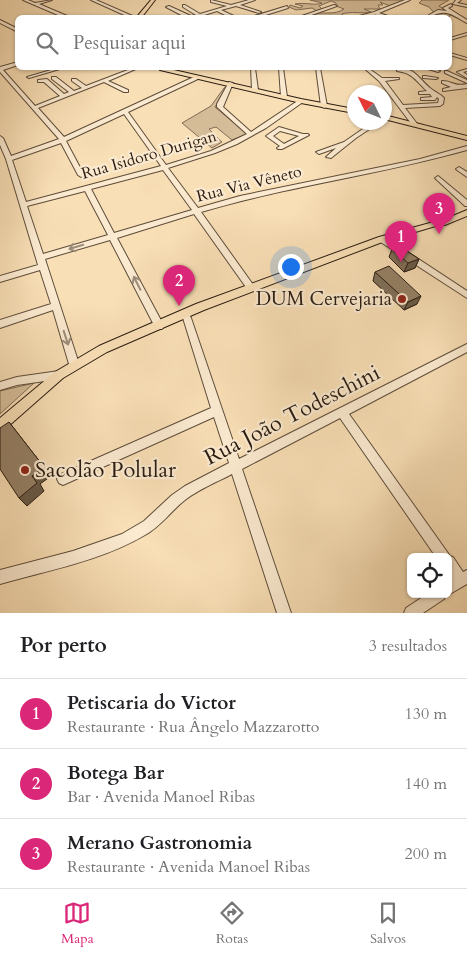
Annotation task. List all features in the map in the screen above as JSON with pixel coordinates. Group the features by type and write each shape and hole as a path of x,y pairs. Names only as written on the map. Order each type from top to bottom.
{"main road":[{"path":"139,15 154,0"},
{"path":"170,70 347,110"},
{"path":"392,119 467,138"},
{"path":"0,426 59,375 74,364 103,349 159,326 193,309 384,241 465,215"},
{"path":"159,326 187,318 384,241"}],"street":[{"path":"25,0 64,15"},
{"path":"35,4 50,0"},
{"path":"93,0 129,15"},
{"path":"109,7 115,0"},
{"path":"184,6 198,15 253,0"},
{"path":"367,15 408,0"},
{"path":"459,0 454,3 467,6"},
{"path":"212,1 230,6"},
{"path":"236,5 259,12"},
{"path":"451,5 445,8 467,22"},
{"path":"307,15 335,6"},
{"path":"168,7 186,15"},
{"path":"261,15 287,8"},
{"path":"216,10 228,15"},
{"path":"431,15 439,12 449,12"},
{"path":"204,13 208,15"},
{"path":"376,13 382,15"},
{"path":"0,20 15,29"},
{"path":"11,27 15,26"},
{"path":"452,34 458,36"},
{"path":"452,38 467,34"},
{"path":"452,55 467,59"},
{"path":"15,64 0,69 63,140 81,175"},
{"path":"40,70 43,73"},
{"path":"29,77 54,70"},
{"path":"34,108 131,70"},
{"path":"252,70 255,90"},
{"path":"281,70 284,97"},
{"path":"318,70 324,106"},
{"path":"368,70 381,80 415,125"},
{"path":"399,70 408,70 429,83 442,99 440,104 402,107"},
{"path":"467,70 458,72 467,77"},
{"path":"416,87 429,83 438,71"},
{"path":"447,72 467,84"},
{"path":"405,75 415,75"},
{"path":"9,159 63,140 198,76"},
{"path":"54,78 72,92"},
{"path":"381,80 397,79"},
{"path":"40,81 45,80 63,96"},
{"path":"74,80 84,87"},
{"path":"104,80 126,91"},
{"path":"410,81 429,83"},
{"path":"444,82 457,88"},
{"path":"231,83 220,104 220,108 251,135"},
{"path":"422,96 435,98 429,83"},
{"path":"445,90 467,84"},
{"name":"Rua Isidoro Durigan","path":"23,205 165,167 224,148 251,135 301,101"},
{"path":"125,112 251,288"},
{"path":"264,127 274,132"},
{"path":"279,129 306,134 281,148 269,136 274,132 279,129"},
{"path":"329,156 366,130"},
{"path":"0,138 9,159 74,364"},
{"path":"319,152 331,146 346,143"},
{"name":"Rua Via Vêneto","path":"0,279 112,236 196,210 252,195 421,161 467,148"},
{"path":"459,169 467,175"},
{"path":"438,178 467,204"},
{"path":"87,188 159,326"},
{"path":"384,241 467,295"},
{"path":"0,324 56,306"},
{"path":"187,318 284,613"},
{"name":"Rua João Todeschini","path":"0,577 98,549 143,529 183,494 467,348"},
{"path":"0,386 17,381 59,375"},
{"path":"63,479 217,411"},
{"path":"342,412 441,553"},
{"path":"452,566 464,579 452,586"},
{"path":"411,613 433,598"}],"shaded area":[{"path":"310,0 405,0 390,6 380,2 383,5 378,5 380,9 364,9 371,12 343,15 311,14 332,13 344,9 336,6 336,3 331,1 319,6 322,9 317,11 312,8 296,10 289,7 290,5 300,8 303,6 295,4 322,3"},
{"path":"422,0 449,0 439,6 451,14 436,15 429,7 419,3"},
{"path":"227,87 215,107 247,134 232,140 216,127 209,129 222,142 212,148 182,123 211,106 224,88"},
{"path":"34,383 0,414 0,391"}],"building":[{"path":"399,246 419,259 408,263 392,249"},
{"path":"389,266 421,296 408,302 375,272"},
{"name":"Sacolão Polular","path":"9,422 44,467 32,476 37,483 19,498 0,469 0,428"}],"place":[{"name":"Merano Gastronomia","path":"439,234"},
{"name":"Petiscaria do Victor","path":"401,262"},
{"name":"DUM Cervejaria","path":"402,299"},
{"name":"Botega Bar","path":"179,306"},
{"name":"Sacolão Polular","path":"25,470"}]}
